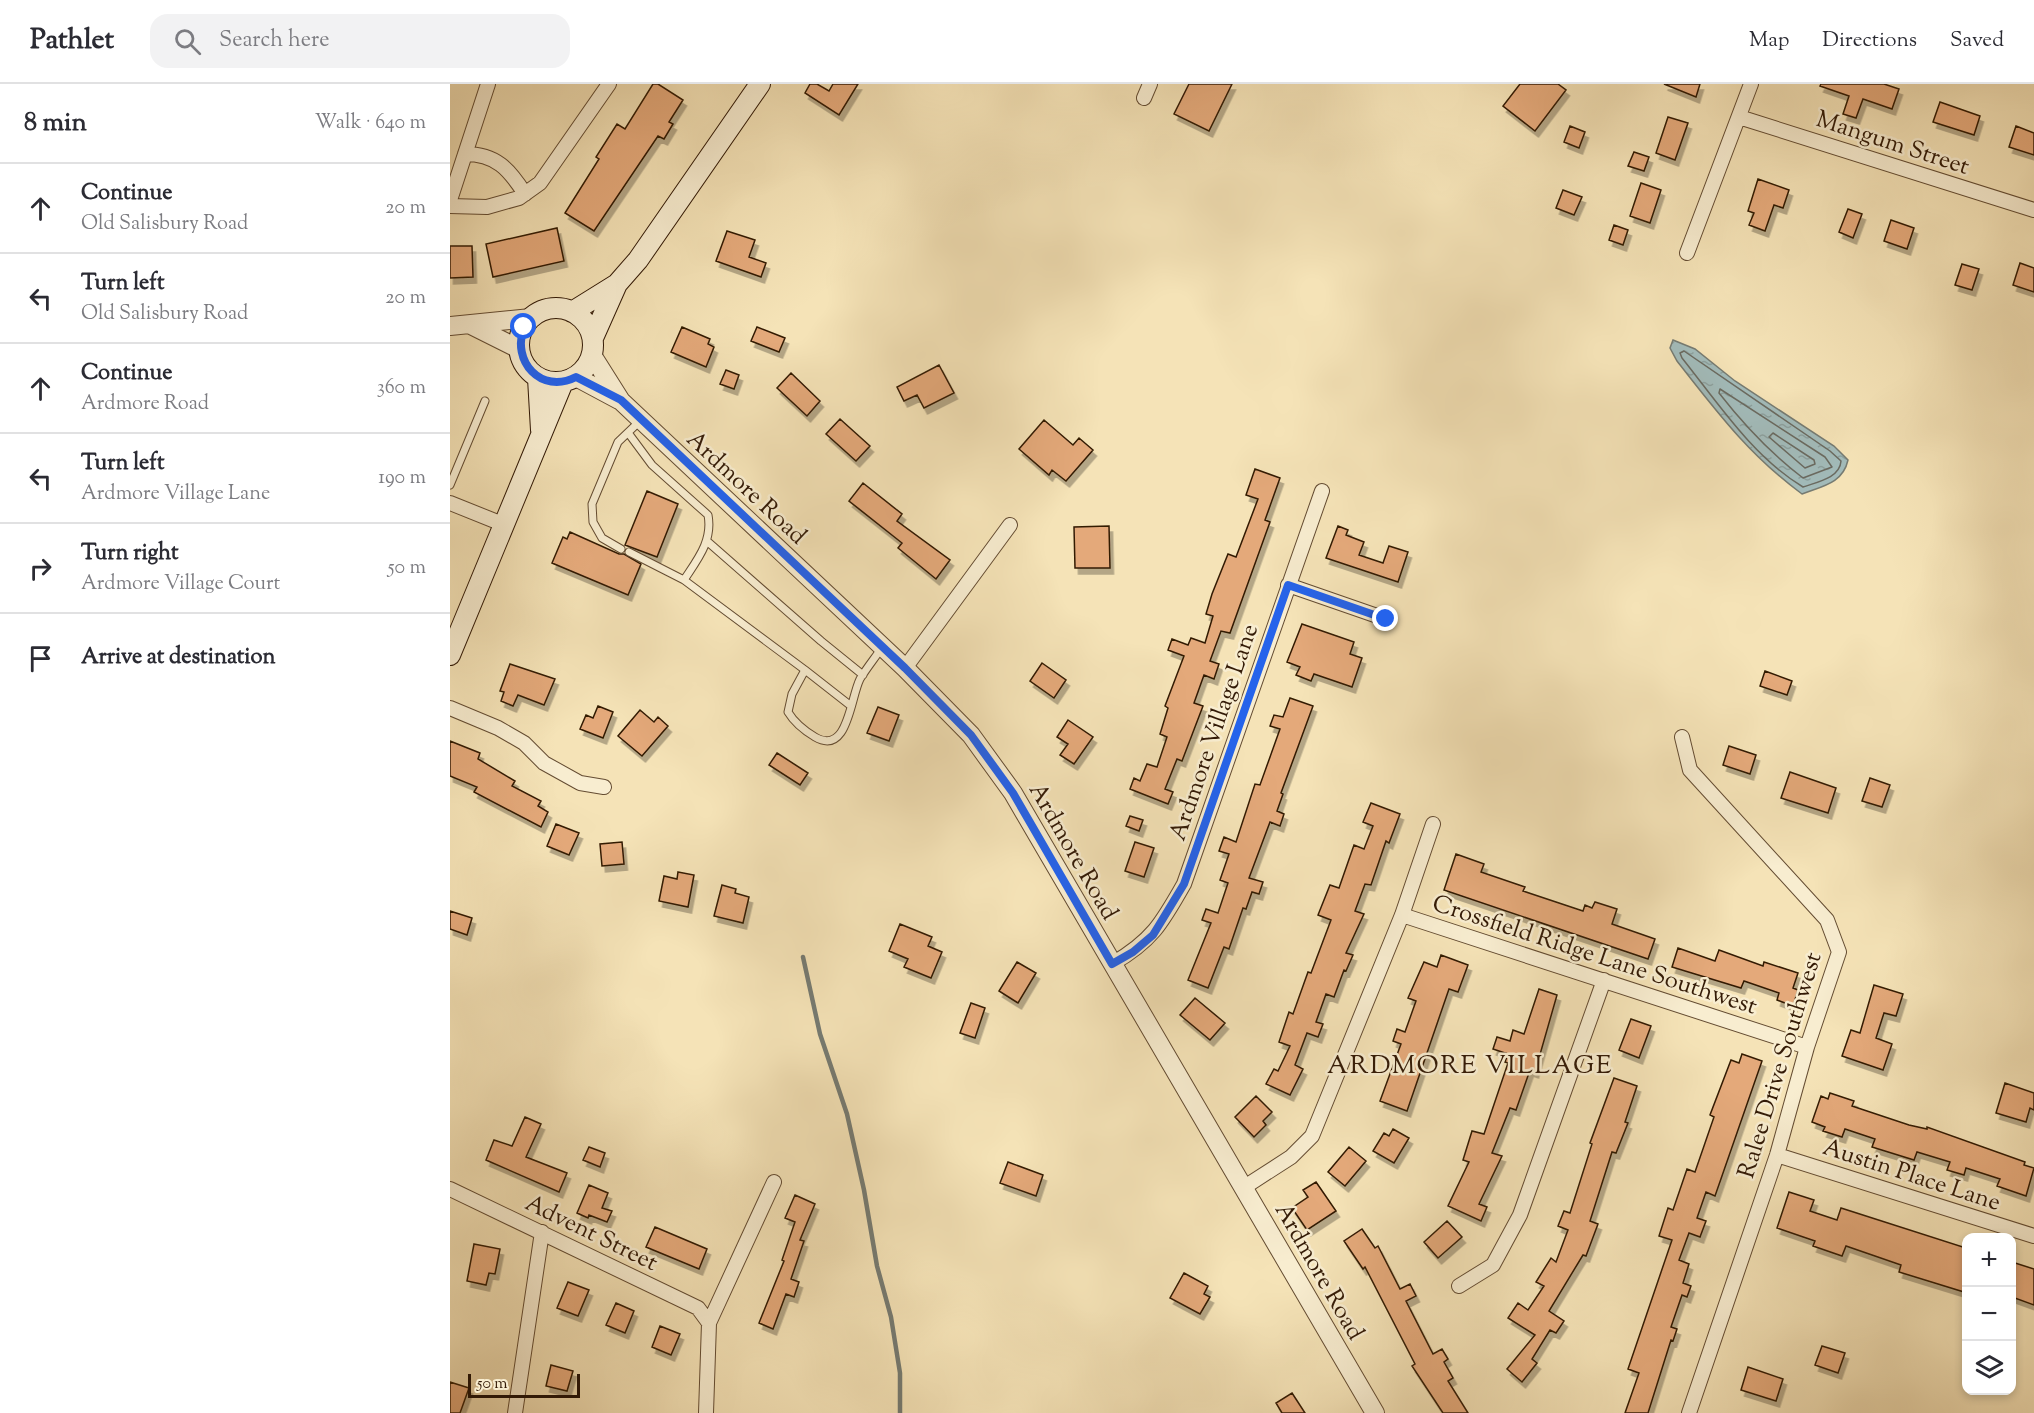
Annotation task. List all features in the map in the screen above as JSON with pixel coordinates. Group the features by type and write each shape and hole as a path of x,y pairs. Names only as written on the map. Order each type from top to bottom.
{"main road":[{"path":"572,312 617,284 638,260 760,84"},
{"path":"450,655 541,435 569,379 588,364 592,347 617,284"},
{"path":"569,379 550,382 538,378 522,361 519,349 520,338 531,318 550,309 572,312 589,327 592,347"},
{"path":"538,378 541,435"}],"street":[{"path":"450,200 488,84"},
{"path":"450,206 487,207 519,198 540,183 609,84"},
{"path":"1144,98 1150,84"},
{"path":"1687,253 1751,84"},
{"name":"Mangum Street","path":"1739,117 2034,210"},
{"path":"465,154 481,154 500,162 525,194"},
{"path":"450,326 531,318"},
{"path":"471,325 519,349"},
{"name":"Ardmore Road","path":"592,347 635,427 905,668 971,735 1013,793 1376,1413"},
{"name":"Ardmore Road","path":"569,379 621,400"},
{"name":"Ardmore Village Lane","path":"1112,964 1133,952 1153,935 1184,884 1322,491"},
{"path":"450,503 505,525"},
{"path":"905,668 1010,525"},
{"path":"1288,585 1386,619"},
{"path":"450,708 498,728 524,744 544,763 580,783 604,787"},
{"name":"Ralee Drive Southwest","path":"1682,737 1690,770 1827,920 1839,952 1807,1047 1777,1155 1689,1413"},
{"path":"1243,1188 1291,1156 1312,1136 1402,915 1433,824"},
{"name":"Crossfield Ridge Lane Southwest","path":"1402,915 1807,1047"},
{"path":"1459,1286 1493,1265 1520,1215 1604,980"},
{"name":"Austin Place Lane","path":"1777,1155 2034,1236"},
{"path":"706,1413 710,1323 774,1182"},
{"name":"Advent Street","path":"450,1189 698,1308 710,1323"},
{"path":"515,1413 542,1232"}],"lane":[{"path":"450,485 485,401"},
{"path":"684,580 708,542 710,526 708,515 652,465 635,427 616,446 592,504 593,522 602,538 684,580 851,706"},
{"path":"708,542 863,675"},
{"path":"806,670 792,694 788,712 810,734 826,742 833,741 845,728 863,675 882,647"}],"water":[{"path":"1673,340 1695,349 1735,381 1834,446 1848,460 1842,474 1831,483 1802,494 1783,479 1750,448 1706,398 1677,361 1670,348"}],"building":[{"path":"653,84 658,84 683,100 669,122 673,124 664,139 658,136 594,231 565,213 599,159 596,157 617,124 625,129"},
{"path":"810,84 817,84 829,91 833,84 858,84 839,115 805,93"},
{"path":"1189,84 1232,84 1209,131 1174,114"},
{"path":"1520,84 1558,84 1566,90 1535,131 1503,106"},
{"path":"1664,84 1700,84 1696,97"},
{"path":"1821,84 1884,84 1899,89 1892,109 1863,99 1856,118 1843,114 1849,96 1820,86"},
{"path":"1940,102 1980,116 1974,135 1933,122"},
{"path":"1668,117 1688,123 1675,160 1656,153"},
{"path":"1570,126 1585,132 1579,148 1564,142"},
{"path":"2016,126 2034,133 2034,155 2009,147"},
{"path":"1634,152 1649,157 1644,171 1628,166"},
{"path":"1758,179 1789,190 1783,208 1774,205 1765,231 1749,225 1754,213 1748,211"},
{"path":"1641,183 1661,190 1650,223 1630,216"},
{"path":"1563,190 1582,197 1574,215 1556,208"},
{"path":"1848,209 1862,214 1853,238 1839,232"},
{"path":"1891,220 1914,228 1907,249 1884,241"},
{"path":"1614,225 1628,230 1623,245 1609,240"},
{"path":"557,228 564,261 493,277 486,244"},
{"path":"727,231 755,240 749,257 766,263 761,277 716,261"},
{"path":"450,246 472,246 473,277 450,278"},
{"path":"2020,263 2034,268 2034,292 2013,285"},
{"path":"1962,264 1979,269 1972,290 1955,285"},
{"path":"682,327 710,339 708,344 714,347 706,367 671,352"},
{"path":"757,327 785,338 779,352 751,341"},
{"path":"939,365 954,393 924,408 917,395 904,401 897,387"},
{"path":"726,370 739,375 734,389 720,384"},
{"path":"791,373 820,401 807,416 777,388"},
{"path":"840,419 870,446 856,461 826,434"},
{"path":"1044,420 1073,445 1079,438 1093,450 1066,481 1052,470 1049,475 1019,449"},
{"path":"1255,469 1280,478 1265,520 1270,522 1230,633 1221,631 1210,661 1219,664 1214,679 1204,675 1194,703 1203,706 1182,761 1177,759 1165,789 1173,792 1168,804 1130,789 1134,778 1140,781 1147,764 1157,767 1167,737 1160,734 1168,708 1165,706 1184,656 1168,650 1172,639 1188,645 1191,638 1205,643 1213,616 1206,614 1212,594 1228,554 1236,557 1258,499 1246,495"},
{"path":"863,483 902,514 897,521 950,560 936,579 898,548 902,543 849,501"},
{"path":"647,491 678,504 657,557 625,545"},
{"path":"1109,526 1110,568 1075,568 1074,527"},
{"path":"1338,526 1348,530 1346,535 1364,542 1359,555 1383,563 1389,546 1408,552 1398,582 1326,558"},
{"path":"570,532 619,554 624,554 641,564 628,595 552,563 563,537 567,539"},
{"path":"1302,624 1354,642 1350,654 1362,658 1352,687 1314,674 1311,681 1296,675 1300,667 1287,662"},
{"path":"1042,663 1066,680 1054,698 1030,681"},
{"path":"510,664 555,679 544,705 518,695 513,706 501,701 504,692 500,691"},
{"path":"1765,671 1792,681 1787,695 1760,686"},
{"path":"1290,698 1313,706 1281,793 1283,794 1277,811 1284,814 1280,826 1270,822 1249,878 1263,882 1259,894 1252,892 1246,909 1243,908 1229,949 1224,947 1208,988 1188,980 1211,923 1202,920 1206,909 1218,913 1228,883 1220,880 1229,854 1219,851 1224,837 1236,842 1255,784 1260,785 1280,729 1270,726 1274,715 1283,717"},
{"path":"598,706 613,712 603,738 580,729 586,715 593,718"},
{"path":"878,707 899,715 889,741 867,733"},
{"path":"640,710 654,722 658,717 668,726 642,756 618,736"},
{"path":"1068,720 1093,737 1074,764 1060,755 1068,744 1057,737"},
{"path":"450,741 480,753 478,759 515,781 512,786 541,801 538,806 548,812 541,827 474,792 477,787 450,776"},
{"path":"1729,746 1756,755 1750,774 1723,765"},
{"path":"777,753 808,773 800,785 769,765"},
{"path":"1790,772 1836,788 1828,813 1781,798"},
{"path":"1870,778 1890,785 1882,807 1862,801"},
{"path":"1371,803 1400,814 1389,843 1386,841 1371,885 1365,884 1355,911 1364,914 1346,953 1353,955 1346,971 1344,970 1334,997 1326,994 1316,1022 1323,1024 1318,1037 1307,1033 1295,1065 1303,1069 1290,1095 1266,1084 1274,1069 1278,1071 1290,1046 1279,1042 1289,1012 1293,1014 1308,972 1311,973 1331,920 1318,915 1330,885 1339,888 1354,845 1364,849 1373,826 1363,822"},
{"path":"1130,816 1143,820 1139,831 1126,826"},
{"path":"556,824 579,833 569,855 547,846"},
{"path":"622,842 624,864 602,866 600,844"},
{"path":"1135,842 1154,848 1144,877 1125,871"},
{"path":"1456,854 1484,864 1481,872 1525,887 1523,891 1583,911 1585,905 1592,908 1595,902 1617,909 1612,924 1655,939 1648,959 1444,890"},
{"path":"678,872 694,875 688,907 659,901 664,876 677,879"},
{"path":"722,885 736,889 735,893 749,897 743,923 714,916"},
{"path":"450,911 472,918 467,935 450,929"},
{"path":"900,924 932,937 928,946 942,952 931,978 904,967 908,959 889,951"},
{"path":"1678,948 1715,961 1719,950 1763,966 1764,962 1798,973 1793,988 1798,990 1793,1006 1777,1000 1779,993 1744,981 1741,988 1672,967"},
{"path":"1441,955 1468,965 1458,992 1449,989 1407,1111 1380,1101 1401,1044 1393,1041 1397,1029 1405,1032 1416,1001 1408,998 1424,962 1437,967"},
{"path":"1017,962 1036,973 1018,1003 999,991"},
{"path":"1874,985 1903,994 1896,1016 1884,1013 1876,1038 1892,1044 1883,1070 1842,1056 1851,1030 1860,1033"},
{"path":"1539,989 1557,995 1535,1072 1530,1070 1516,1110 1510,1108 1492,1153 1502,1156 1479,1204 1487,1207 1481,1221 1448,1206 1469,1162 1463,1160 1472,1131 1484,1134 1508,1063 1505,1062 1508,1054 1493,1049 1497,1037 1510,1041 1513,1030 1524,1034"},
{"path":"1195,998 1225,1023 1210,1040 1180,1015"},
{"path":"971,1003 985,1008 975,1038 960,1033"},
{"path":"1631,1019 1651,1026 1639,1058 1619,1050"},
{"path":"1742,1054 1762,1061 1715,1196 1706,1192 1697,1218 1706,1221 1700,1237 1689,1233 1679,1260 1689,1264 1683,1283 1691,1286 1687,1297 1682,1295 1671,1327 1677,1329 1673,1341 1671,1340 1648,1413 1625,1413 1639,1373 1628,1369 1672,1240 1659,1236 1668,1208 1673,1210 1687,1169 1695,1172 1714,1117 1710,1115 1731,1060 1739,1063"},
{"path":"1614,1078 1637,1086 1625,1122 1628,1123 1616,1153 1612,1152 1590,1221 1598,1224 1586,1256 1583,1255 1549,1311 1564,1321 1556,1333 1550,1330 1532,1359 1537,1363 1522,1382 1507,1369 1535,1335 1508,1318 1518,1303 1528,1310 1544,1286 1536,1282 1551,1258 1556,1262 1568,1230 1558,1226 1564,1211 1570,1213 1592,1144 1590,1143"},
{"path":"2005,1083 2034,1093 2034,1110 2030,1108 2026,1122 1996,1113"},
{"path":"1830,1093 1854,1101 1852,1106 1909,1125 1927,1129 1927,1127 2025,1162 2024,1165 2034,1168 2026,1196 1997,1186 2000,1179 1966,1168 1964,1175 1947,1170 1950,1162 1917,1152 1914,1160 1872,1147 1875,1139 1845,1129 1842,1137 1823,1131 1825,1127 1812,1122 1821,1096 1828,1099"},
{"path":"1256,1096 1272,1112 1263,1121 1266,1125 1254,1137 1235,1117"},
{"path":"525,1117 541,1124 526,1157 567,1173 559,1192 486,1160 494,1140 512,1146"},
{"path":"1393,1129 1409,1138 1394,1163 1373,1151 1384,1133 1389,1136"},
{"path":"589,1147 605,1153 600,1167 583,1160"},
{"path":"1349,1147 1366,1161 1345,1186 1328,1172"},
{"path":"1008,1162 1043,1175 1036,1196 1000,1183"},
{"path":"1316,1182 1336,1211 1307,1230 1292,1208 1308,1197 1303,1190"},
{"path":"589,1185 608,1193 602,1208 612,1211 607,1222 577,1213"},
{"path":"1789,1192 1814,1200 1810,1211 1837,1220 1841,1208 1962,1247 1962,1291 1899,1272 1901,1265 1846,1246 1842,1256 1813,1246 1815,1241 1777,1228"},
{"path":"795,1195 815,1204 800,1240 804,1241 791,1279 799,1282 794,1297 786,1294 773,1329 759,1323 784,1261 782,1260 795,1222 785,1218"},
{"path":"1447,1221 1462,1237 1438,1258 1424,1242"},
{"path":"655,1227 707,1249 699,1269 646,1247"},
{"path":"1362,1229 1375,1248 1378,1246 1400,1289 1410,1284 1416,1296 1406,1301 1433,1354 1442,1349 1448,1359 1444,1362 1453,1378 1448,1381 1468,1413 1443,1413 1412,1366 1415,1364 1365,1267 1363,1269 1344,1241"},
{"path":"474,1244 500,1249 495,1274 489,1273 486,1285 467,1281"},
{"path":"2016,1263 2034,1269 2034,1305 2016,1298"},
{"path":"1184,1273 1208,1286 1204,1294 1210,1297 1200,1314 1170,1298"},
{"path":"568,1282 589,1290 578,1316 557,1308"},
{"path":"616,1303 634,1311 625,1333 606,1325"},
{"path":"660,1326 680,1334 671,1355 652,1347"},
{"path":"1822,1346 1845,1353 1838,1373 1815,1365"},
{"path":"551,1365 573,1371 567,1391 546,1386"},
{"path":"1748,1367 1783,1379 1776,1401 1741,1390"},
{"path":"450,1382 469,1388 460,1413 450,1413"},
{"path":"1292,1393 1305,1413 1282,1413 1276,1403"}],"waterway":[{"path":"803,957 820,1034 847,1114 864,1190 877,1266 891,1317 900,1373 900,1413"}],"district":[{"name":"ARDMORE VILLAGE","path":"1470,1064"}],"route":[{"path":"524,327 519,349 522,361 529,370 538,378 550,382 563,382 576,377 621,400 905,668 971,735 1013,793 1112,964 1133,952 1153,935 1184,884 1288,585 1386,619"}]}
